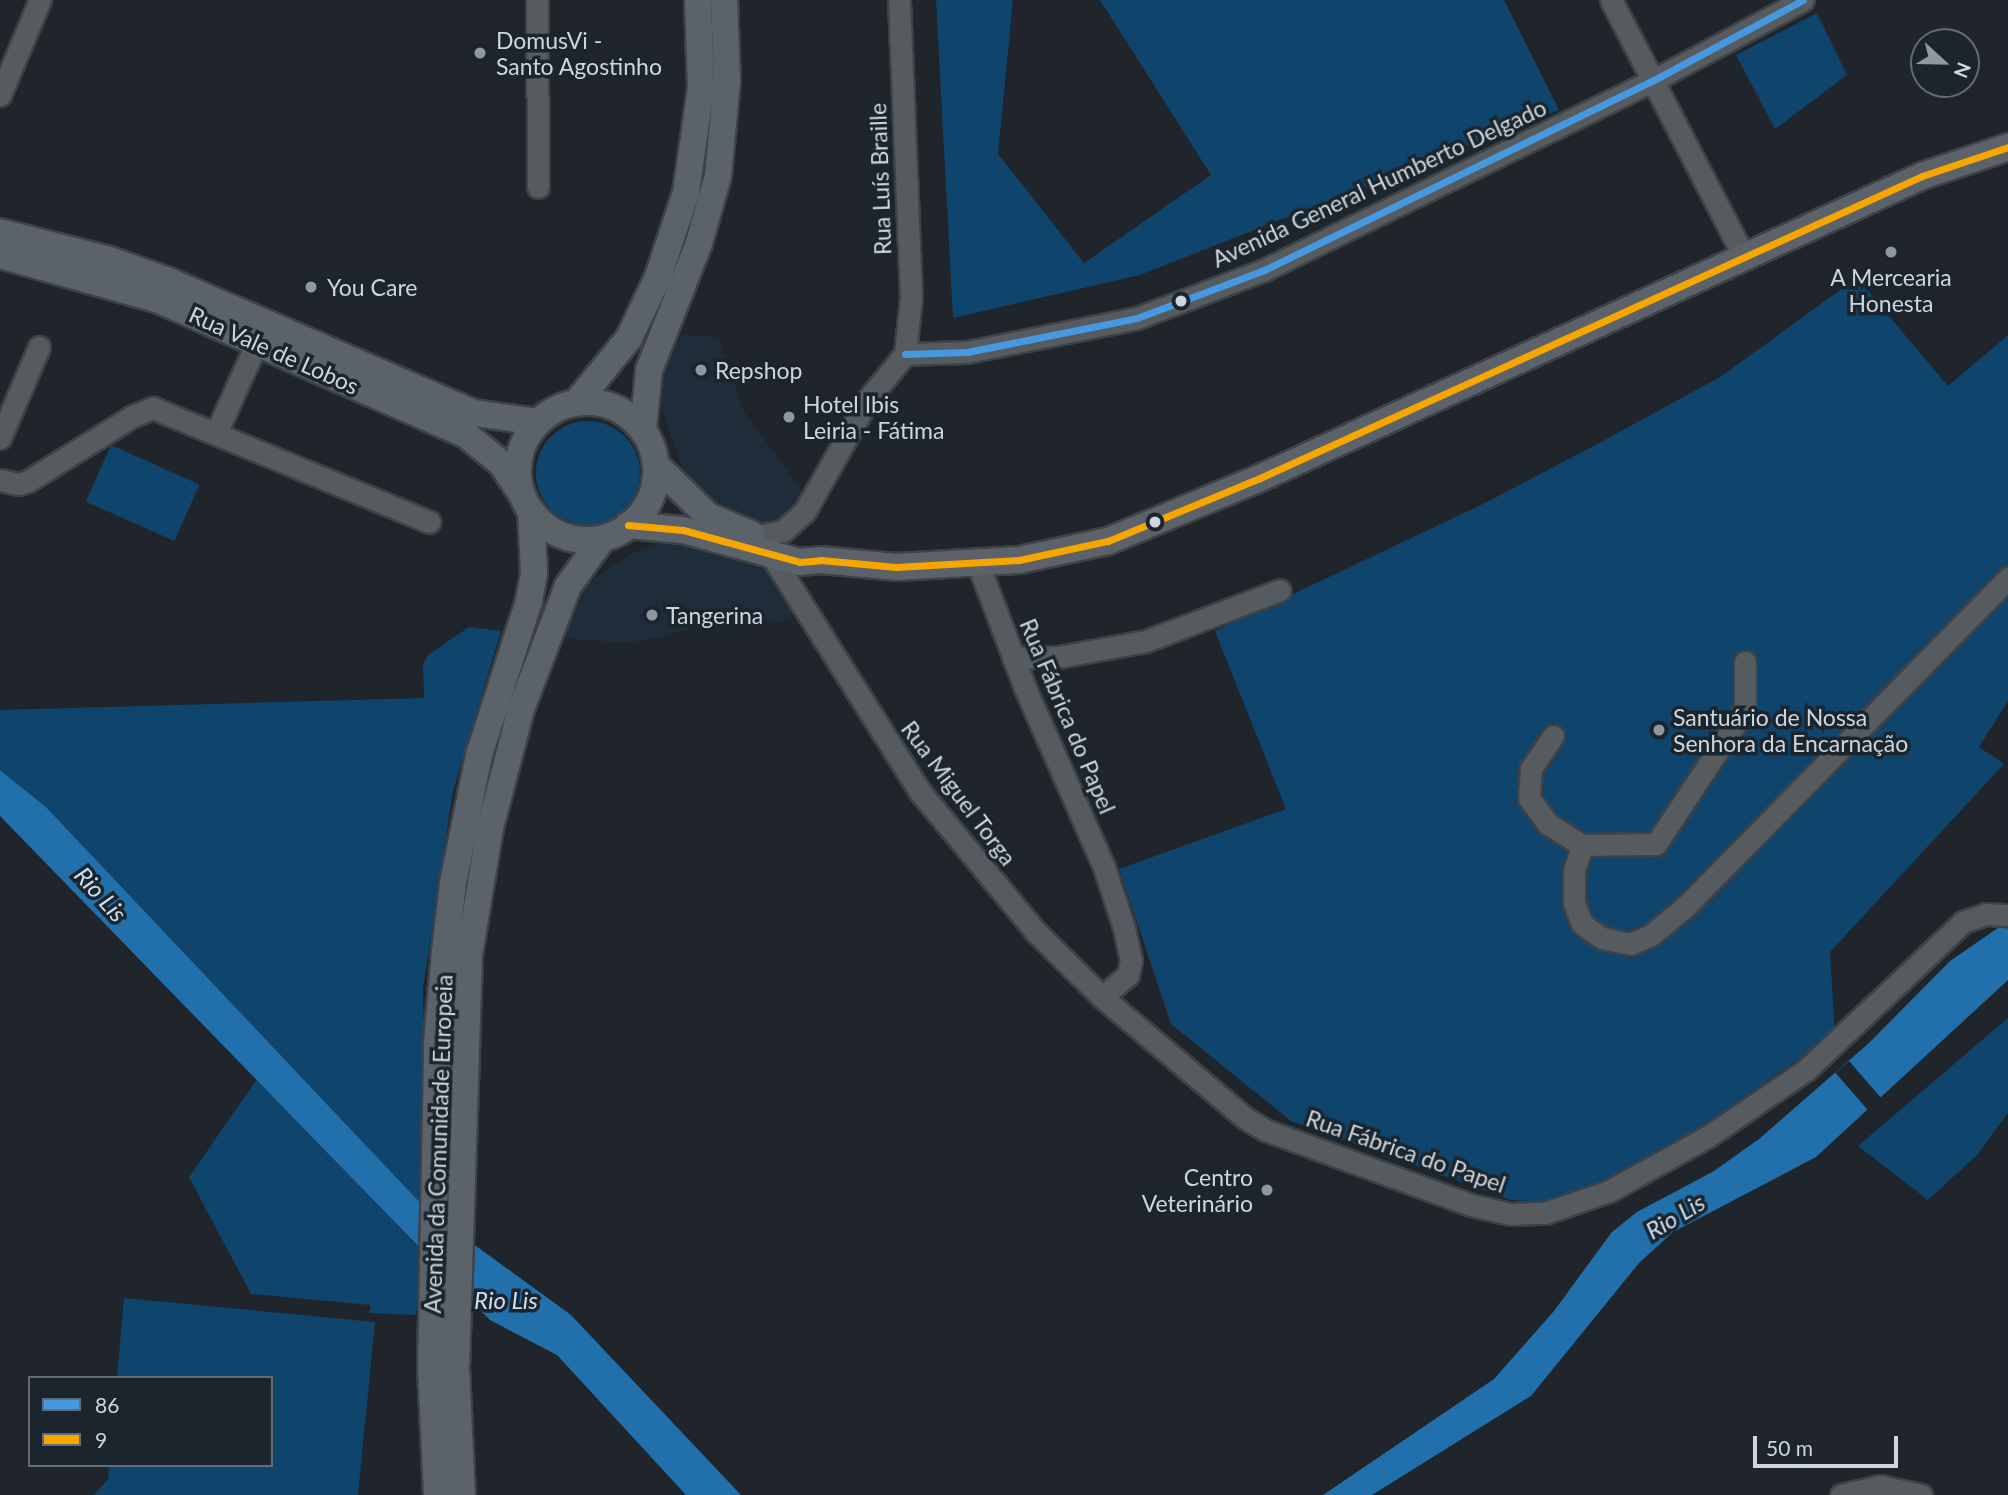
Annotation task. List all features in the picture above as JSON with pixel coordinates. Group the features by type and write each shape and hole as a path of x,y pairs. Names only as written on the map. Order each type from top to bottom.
{"main road":[{"path":"656,465 650,499 628,526 602,539 562,536 526,502 520,455 538,422 577,402 629,338 658,277 686,193 701,87 698,0"},
{"path":"724,0 727,80 718,176 699,243 649,370 643,431 656,465 708,516 763,546 800,562 821,560 895,566 978,565 1055,554 1159,522 1922,176 2008,147"},
{"name":"Rua Vale de Lobos","path":"8,236 107,259 166,281 474,413 538,422"},
{"name":"Rua Vale de Lobos","path":"0,255 135,291 465,434 502,464 526,502"},
{"path":"0,270 47,268"},
{"path":"577,402 617,409 643,431"},
{"name":"Avenida da Comunidade Europeia","path":"462,1495 445,1308 436,1139 437,1043 453,883 479,755 529,601 534,572 526,502"},
{"path":"628,526 683,530 763,546"},
{"name":"Avenida da Comunidade Europeia","path":"437,1495 431,1428 463,1143 468,955 505,763 553,619 581,562 602,539"}],"street":[{"path":"0,95 40,0"},
{"path":"537,0 538,187"},
{"name":"Rua Luís Braille","path":"899,0 911,298 905,354"},
{"path":"1611,0 1745,258"},
{"name":"Avenida General Humberto Delgado","path":"905,354 967,352 1137,318 1264,271 1652,81 1803,0"},
{"path":"216,433 257,342"},
{"path":"0,438 39,346"},
{"path":"763,546 804,510 869,398 905,354"},
{"path":"0,480 19,484 29,481 133,416 153,408 429,522"},
{"name":"Rua Miguel Torga","path":"763,546 921,793 1037,933 1142,1033"},
{"name":"Rua Fábrica do Papel","path":"978,565 1013,658 1104,867 1124,928 1131,960 1128,975 1102,997"},
{"path":"1583,845 1573,887 1583,924 1614,943 1630,944 1651,935 1686,905 2008,578"},
{"path":"1013,658 1058,657 1146,642 1280,590"},
{"path":"1553,736 1531,769 1529,798 1548,824 1583,845 1656,844 1745,709 1745,662"},
{"name":"Rua Fábrica do Papel","path":"1142,1033 1265,1130 1471,1205 1510,1214 1545,1213 1609,1191 1757,1105 1806,1070 1963,922 1986,914 2008,915"},
{"path":"1841,1495 1880,1486 1921,1495"}],"shaded area":[{"path":"936,0 1013,0 998,154 1084,263 1211,175 1100,0 1504,0 1559,110 1140,275 953,318"},
{"path":"1817,13 1847,75 1775,129 1736,55"},
{"path":"1857,278 1948,386 2008,335 2008,701 1979,747 2004,764 1830,952 1835,1034 1657,1157 1560,1203 1511,1200 1291,1121 1171,1024 1119,869 1286,809 1215,631 1483,504 1720,377"},
{"path":"682,335 719,337 743,410 806,496 778,523 752,524 714,507 685,474 662,412 660,391 666,362"},
{"path":"588,421 608,425 631,444 636,453 640,473 636,493 617,516 608,521 588,525 568,521 545,502 540,493 536,473 540,453 559,430 568,425"},
{"path":"111,445 200,484 174,541 86,502"},
{"path":"664,540 767,566 794,611 791,618 780,622 728,615 663,637 626,643 561,638 588,583 629,555"},
{"path":"469,627 501,631 453,791 423,989 428,1211 46,807 0,770 0,710 424,698 423,664 428,655"},
{"path":"2008,1018 2008,1113 1977,1155 1928,1200 1858,1146"},
{"path":"257,1079 424,1253 416,1315 369,1313 371,1305 251,1294 189,1177"},
{"path":"124,1298 375,1322 358,1495 94,1495 108,1479 109,1467 273,1467 273,1376 117,1376"}],"water":[{"name":"Rio Lis","path":"0,770 46,807 428,1211 571,1315 741,1495 686,1495 557,1355 490,1320 0,816"},
{"name":"Rio Lis","path":"2008,921 2008,980 1816,1157 1673,1232 1639,1263 1531,1396 1372,1495 1323,1495 1494,1379 1554,1311 1612,1232 1637,1212 1714,1171 1759,1139 1869,1043 1950,961"}],"pier":[{"path":"1849,1061 1883,1100 1870,1112 1835,1073"}],"transit line":[{"name":"86","path":"905,354 967,352 1137,318 1264,270 1652,81 1803,0"},
{"name":"9","path":"628,525 683,530 800,562 821,560 896,567 1019,560 1108,541 1260,478 1922,176 2008,147"}],"place":[{"name":"DomusVi - Santo Agostinho","path":"480,53"},
{"name":"A Mercearia Honesta","path":"1891,252"},
{"name":"You Care","path":"311,287"},
{"name":"Repshop","path":"701,370"},
{"name":"Hotel Ibis Leiria - Fátima","path":"789,417"},
{"name":"Tangerina","path":"652,615"},
{"name":"Santuário de Nossa Senhora da Encarnação","path":"1659,730"},
{"name":"Centro Veterinário","path":"1267,1190"}]}
